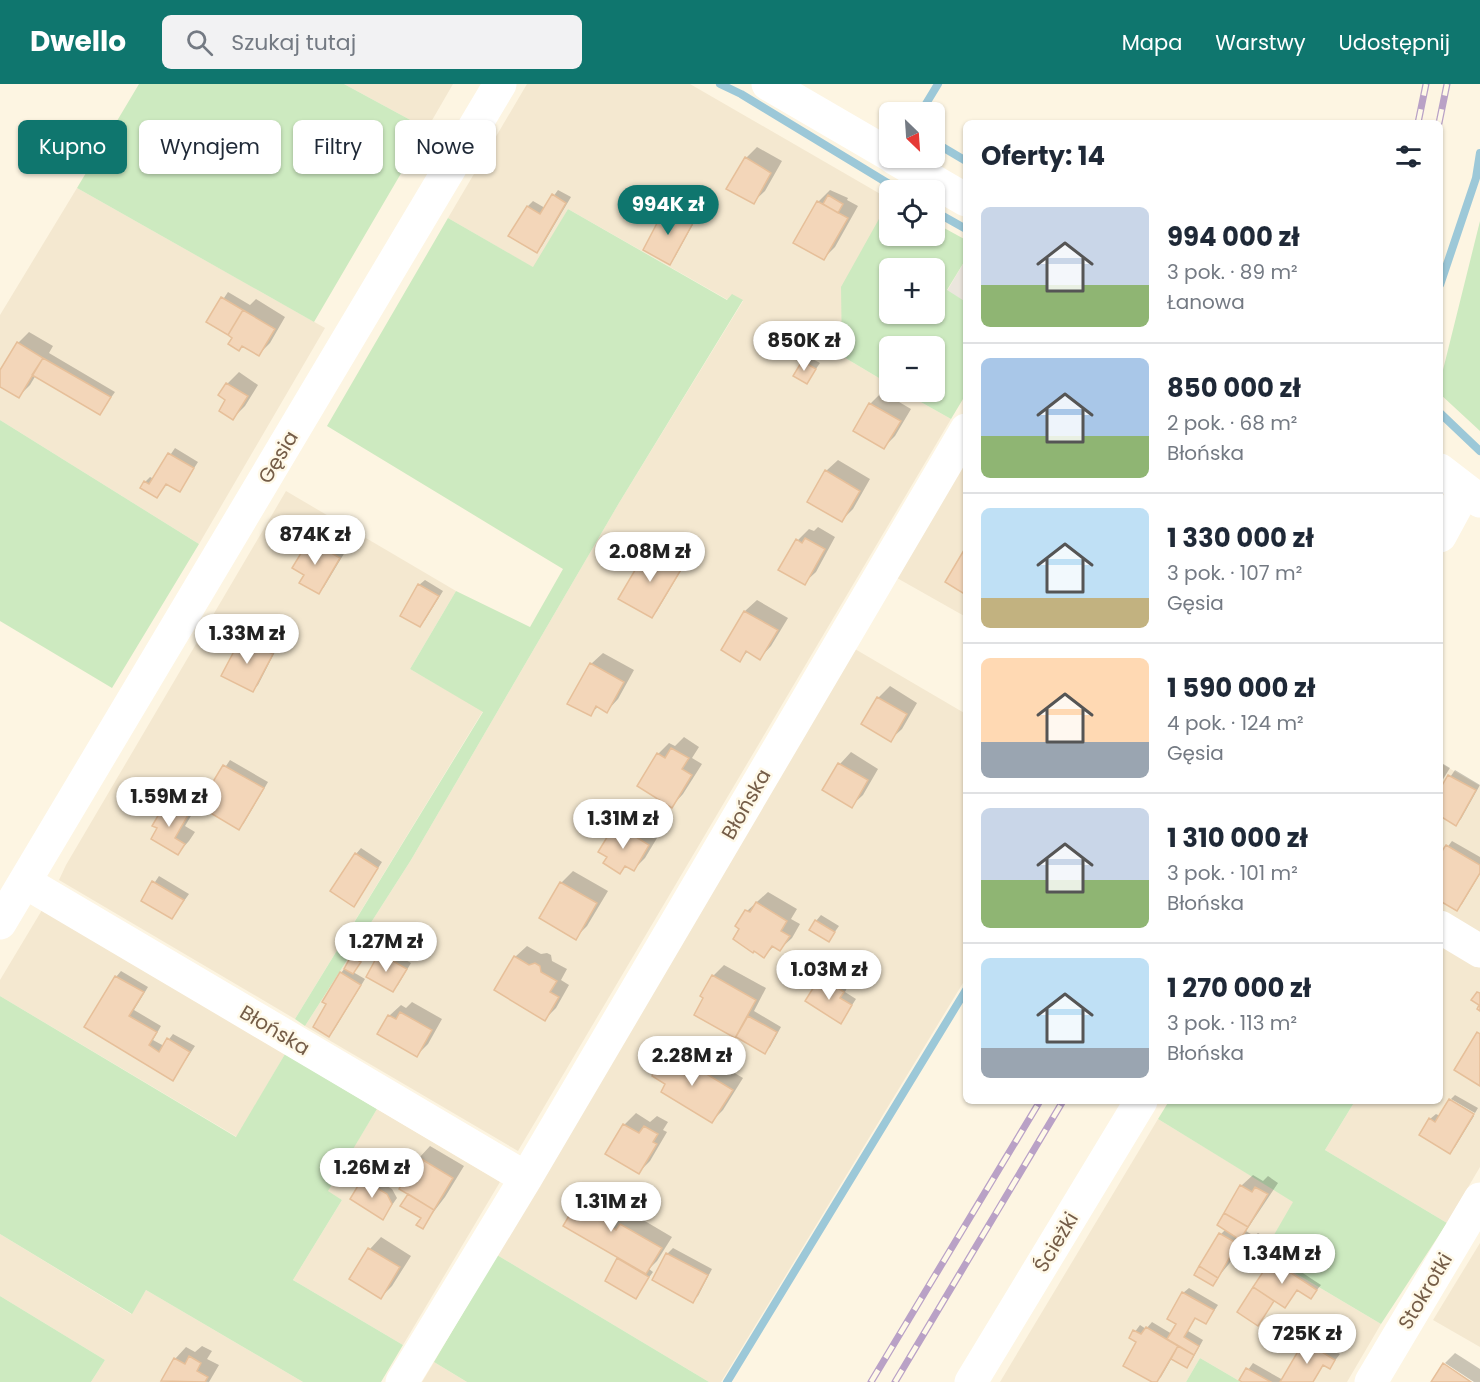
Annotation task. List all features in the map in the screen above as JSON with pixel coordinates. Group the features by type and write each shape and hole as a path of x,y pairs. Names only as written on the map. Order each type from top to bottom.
{"street":[{"name":"Gęsia","path":"0,923 500,84"},
{"path":"768,84 879,149"},
{"path":"911,168 963,198"},
{"name":"Błońska","path":"402,1382 525,1178 963,435"},
{"path":"1443,529 1462,487"},
{"name":"Błońska","path":"25,882 525,1178"},
{"name":"Ścieżki","path":"971,1382 1139,1104"},
{"name":"Stokrotki","path":"1371,1382 1480,1199"}],"shaded area":[{"path":"344,84 453,84 432,120 410,120"},
{"path":"527,84 690,84 879,193 879,232 842,356 879,378 879,402 921,402 951,419 518,1151 305,1026 411,860 619,503 743,301 728,300 568,209 534,268 448,218 474,174 496,174 496,137"},
{"path":"77,188 325,328 199,544 0,420 0,315"},
{"path":"963,264 963,300 947,291"},
{"path":"963,466 963,615 897,578"},
{"path":"286,491 456,591 410,669 483,711 295,1019 59,880"},
{"path":"855,649 963,712 963,983 721,1382 709,1382 497,1255"},
{"path":"1443,765 1480,786 1480,937 1443,915"},
{"path":"42,910 285,1054 237,1137 0,996 0,980"},
{"path":"1443,943 1480,964 1480,1167 1447,1223 1325,1150 1353,1104 1443,1104"},
{"path":"377,1109 500,1182 403,1345 293,1280 342,1200 327,1191"},
{"path":"1158,1119 1294,1202 1263,1254 1381,1324 1347,1382 1241,1382 1200,1358 1186,1382 1000,1382"},
{"path":"0,1234 131,1314 146,1290 303,1382 91,1382 105,1360 0,1296"},
{"path":"1480,1243 1480,1347 1433,1320"},
{"path":"434,1362 467,1382 422,1382"}],"green space":[{"path":"139,84 344,84 410,120 395,120 395,174 401,174 314,322 77,188 85,174 127,174 127,120 118,120"},
{"path":"568,209 727,300 732,294 743,300 619,503 411,860 305,1026 295,1019 483,712 410,669 456,591 530,627 563,569 327,426 448,218 533,267"},
{"path":"879,219 879,246 945,246 945,228 963,238 963,264 947,290 963,300 963,399 951,419 921,402 945,402 945,336 879,336 879,378 842,356 841,287"},
{"path":"1480,221 1480,431 1443,397 1443,370"},
{"path":"0,420 199,544 112,688 0,621"},
{"path":"0,996 236,1137 285,1054 377,1109 328,1191 342,1200 293,1280 403,1345 381,1382 303,1382 146,1290 132,1314 0,1234"},
{"path":"1167,1104 1353,1104 1325,1150 1447,1223 1381,1324 1263,1254 1293,1202 1158,1119"},
{"path":"497,1255 709,1382 467,1382 434,1362"},
{"path":"0,1296 105,1360 91,1382 0,1382"},
{"path":"1200,1358 1241,1382 1186,1382"}],"building":[{"path":"745,157 771,173 754,204 726,189"},
{"path":"552,194 566,203 537,253 508,236 527,206 540,214"},
{"path":"828,195 843,204 838,213 823,204"},
{"path":"817,201 848,218 824,260 793,243"},
{"path":"665,208 693,223 670,265 643,250"},
{"path":"221,297 243,310 228,335 206,322"},
{"path":"243,310 275,329 259,356 242,346 239,351 228,344 232,338 228,335"},
{"path":"17,342 43,358 19,398 0,387 0,370"},
{"path":"43,358 111,397 100,415 32,375"},
{"path":"802,361 816,369 807,384 793,376"},
{"path":"226,383 248,396 233,420 219,411 225,400 218,395"},
{"path":"869,403 901,421 884,449 853,431"},
{"path":"168,453 194,468 180,492 166,484 157,498 140,488 144,481 149,484"},
{"path":"825,470 860,491 842,522 807,502"},
{"path":"805,538 825,549 805,585 778,570 796,539 802,543"},
{"path":"309,540 340,558 319,594 299,583 304,575 292,568"},
{"path":"648,548 682,568 652,618 618,599"},
{"path":"963,552 963,593 945,582"},
{"path":"418,584 439,596 420,627 400,616"},
{"path":"744,611 778,630 760,660 746,651 740,662 721,650"},
{"path":"241,638 273,654 253,692 221,676"},
{"path":"590,663 624,682 607,713 596,706 591,716 567,704"},
{"path":"877,697 907,714 891,742 861,724"},
{"path":"671,748 689,758 682,769 692,775 672,808 637,786 657,753 665,758"},
{"path":"838,763 868,780 852,808 822,790"},
{"path":"223,765 264,788 239,830 197,805 202,797 207,799 211,792 208,790"},
{"path":"1448,775 1476,790 1456,826 1443,818 1443,784"},
{"path":"166,802 188,815 175,838 185,844 178,855 151,839 157,828 152,826"},
{"path":"615,824 649,845 634,871 625,866 620,874 603,863 607,857 598,852"},
{"path":"1446,845 1480,865 1480,873 1457,911 1443,903 1443,850"},
{"path":"355,853 378,868 354,907 330,891"},
{"path":"152,881 184,900 172,919 141,901"},
{"path":"560,882 597,903 576,940 539,918"},
{"path":"756,902 787,921 781,931 790,936 780,951 772,946 764,958 733,939 739,929 735,926 745,910 750,912"},
{"path":"815,920 835,932 829,942 809,930"},
{"path":"379,953 407,969 393,992 366,977"},
{"path":"351,956 361,962 353,974 344,969"},
{"path":"514,956 529,965 535,963 540,966 541,972 557,981 550,992 559,997 545,1021 494,990"},
{"path":"340,972 361,985 329,1037 313,1027 326,1004 322,1002"},
{"path":"712,975 756,1000 735,1038 694,1015 703,998 700,996"},
{"path":"115,976 144,992 129,1016 157,1032 149,1045 159,1052 167,1038 190,1052 173,1081 84,1027"},
{"path":"820,977 844,992 840,998 852,1005 841,1024 805,1001"},
{"path":"1477,992 1480,993 1480,1011 1477,1009 1479,1005 1471,1000"},
{"path":"400,1012 432,1030 417,1057 377,1034 388,1015 396,1019"},
{"path":"748,1016 777,1032 765,1054 736,1037"},
{"path":"1477,1032 1480,1034 1480,1086 1454,1070"},
{"path":"667,1050 733,1090 712,1123 661,1092 665,1084 652,1076"},
{"path":"1449,1099 1474,1114 1450,1154 1419,1135 1429,1118 1435,1122"},
{"path":"623,1124 639,1133 644,1126 658,1134 653,1142 657,1144 639,1174 605,1154"},
{"path":"418,1157 453,1178 434,1210 399,1189"},
{"path":"362,1179 387,1194 392,1204 383,1220 350,1199"},
{"path":"1240,1185 1252,1192 1255,1187 1268,1194 1248,1227 1224,1213"},
{"path":"596,1193 611,1202 606,1210 615,1215 609,1226 616,1230 620,1224 662,1248 646,1274 563,1226 581,1195 591,1201"},
{"path":"408,1194 434,1210 423,1229 416,1225 421,1218 400,1206"},
{"path":"1224,1213 1248,1227 1240,1240 1217,1225"},
{"path":"1219,1233 1243,1247 1245,1243 1259,1251 1250,1264 1232,1253 1218,1278 1199,1266"},
{"path":"368,1248 400,1267 381,1299 349,1279"},
{"path":"666,1253 708,1275 693,1303 652,1280"},
{"path":"617,1258 649,1277 636,1299 605,1281"},
{"path":"1271,1260 1317,1290 1311,1299 1297,1290 1285,1308 1253,1287"},
{"path":"1199,1266 1218,1278 1213,1286 1194,1275"},
{"path":"1253,1287 1274,1301 1258,1326 1237,1312"},
{"path":"1182,1292 1214,1310 1206,1324 1195,1318 1184,1337 1199,1346 1194,1355 1167,1339 1176,1324 1167,1319"},
{"path":"1146,1327 1178,1346 1157,1382 1152,1382 1123,1366 1136,1342 1129,1338 1133,1330 1141,1334"},
{"path":"1304,1341 1335,1360 1330,1369 1323,1365 1313,1382 1280,1382"},
{"path":"1178,1346 1194,1355 1187,1368 1171,1359"},
{"path":"189,1356 201,1363 197,1371 208,1377 205,1382 161,1381 174,1358 185,1364"},
{"path":"1443,1363 1471,1382 1431,1382"},
{"path":"1246,1368 1271,1382 1242,1382 1239,1380"}],"waterway":[{"path":"720,84 741,94 883,180"},
{"path":"927,102 938,84"},
{"path":"945,149 963,159"},
{"path":"1443,276 1476,178 1480,153"},
{"path":"945,217 963,227"},
{"path":"1443,416 1480,451"},
{"path":"727,1382 963,995"}],"railway":[{"path":"1419,120 1426,84"},
{"path":"1440,120 1447,84"},
{"path":"871,1382 1038,1104"},
{"path":"895,1382 1061,1104"}]}
